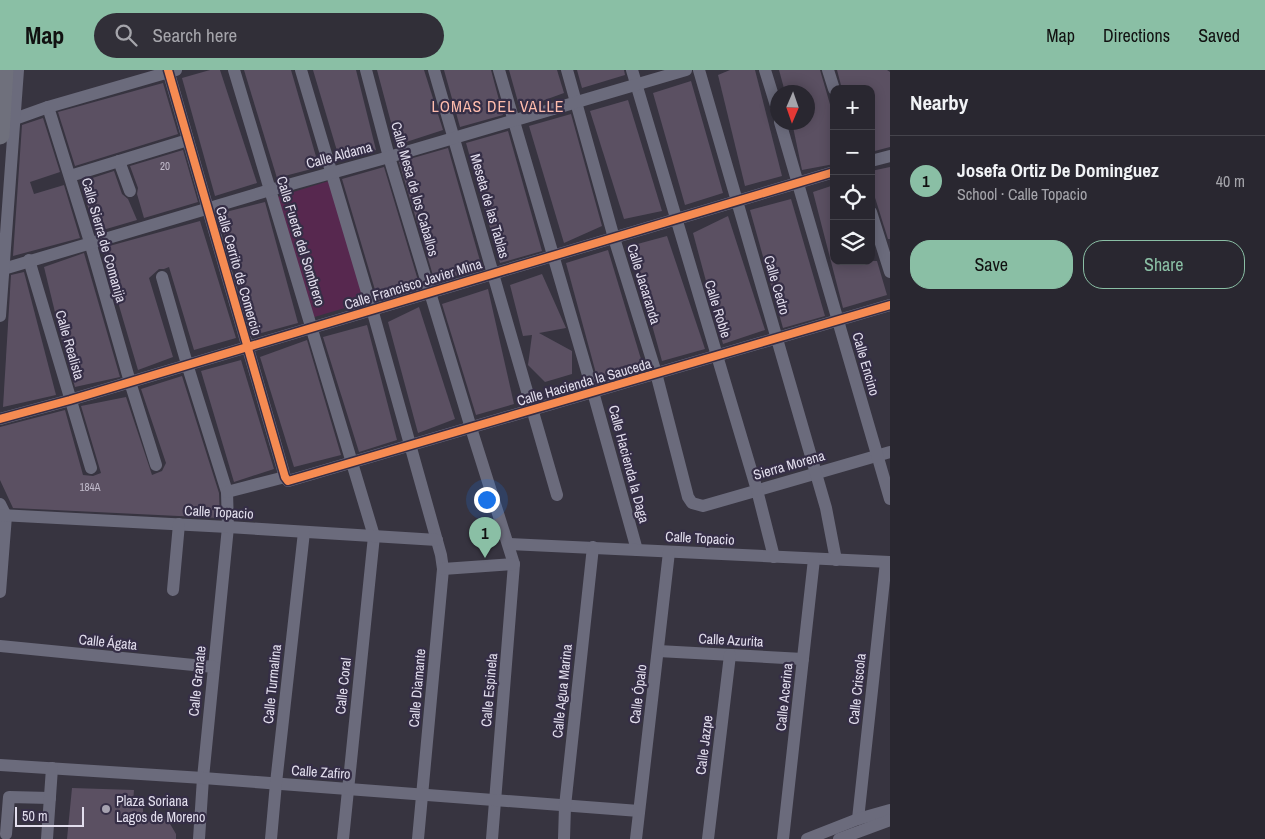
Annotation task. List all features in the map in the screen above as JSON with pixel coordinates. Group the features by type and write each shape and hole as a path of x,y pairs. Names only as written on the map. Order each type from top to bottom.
{"highway":[{"path":"4,70 4,125"}],"street":[{"path":"0,316 4,125 18,70"},
{"name":"Calle Fuerte del Sombrero","path":"234,70 374,536"},
{"name":"Calle Diamante","path":"301,70 372,309 441,555 443,569 418,839"},
{"name":"Calle Mesa de los Caballos","path":"366,70 389,157 470,428 509,544"},
{"name":"Meseta de las Tablas","path":"434,70 557,495"},
{"name":"Calle Hacienda la Daga","path":"499,70 637,550"},
{"name":"Calle Jacaranda","path":"567,70 614,238 656,373 688,497 696,505"},
{"name":"Calle Roble","path":"632,70 757,490 774,557"},
{"name":"Calle Aldama","path":"2,269 686,70"},
{"name":"Calle Cedro","path":"699,70 826,508 836,560"},
{"path":"765,70 770,86"},
{"path":"828,70 833,85"},
{"path":"4,125 48,108 171,71"},
{"name":"Calle Cerrito de Comercio","path":"171,71 188,140 285,478"},
{"name":"Calle Sierra de Comanija","path":"48,108 156,465"},
{"name":"Calle Encino","path":"782,130 838,320 884,454 890,498"},
{"path":"70,176 188,140"},
{"path":"875,160 890,156"},
{"path":"120,161 130,191"},
{"name":"Calle Francisco Javier Mina","path":"0,419 70,400 830,173"},
{"path":"874,220 890,272"},
{"name":"Calle Realista","path":"29,260 91,468"},
{"name":"Calle Granate","path":"162,277 186,364 228,492 228,527 203,778 199,839"},
{"name":"Calle Hacienda la Sauceda","path":"228,492 285,478 292,481 890,305"},
{"name":"Sierra Morena","path":"696,505 703,506 884,454"},
{"path":"0,504 3,516 0,592"},
{"name":"Calle Topacio","path":"3,516 179,524 436,540"},
{"path":"173,590 179,524"},
{"name":"Calle Turmalina","path":"271,839 304,532"},
{"name":"Calle Coral","path":"343,839 374,536"},
{"name":"Calle Topacio","path":"509,544 888,562"},
{"name":"Calle Espinela","path":"492,839 514,564 509,544"},
{"name":"Calle Agua Marina","path":"564,839 565,806 593,547"},
{"name":"Calle Ópalo","path":"636,839 669,552"},
{"name":"Calle Acerina","path":"783,839 814,559"},
{"name":"Calle Criscola","path":"858,819 888,562"},
{"path":"443,569 514,564"},
{"name":"Calle Ágata","path":"0,646 214,668"},
{"name":"Calle Azurita","path":"658,651 803,659"},
{"name":"Calle Jazpe","path":"708,839 730,655"},
{"name":"Calle Zafiro","path":"0,765 276,783 639,811"},
{"path":"46,839 52,768"},
{"path":"6,834 9,797 50,798"},
{"path":"807,839 858,819 890,810"},
{"path":"845,838 890,820"}],"shaded area":[{"path":"329,181 365,302 311,318 274,198"}],"building":[{"path":"210,70 220,70 257,183 215,196 182,78"},
{"path":"244,70 291,70 319,167 277,178"},
{"path":"313,70 356,70 376,150 340,161"},
{"path":"377,70 424,70 443,130 397,145"},
{"path":"444,70 491,70 503,115 460,127"},
{"path":"509,70 557,70 564,93 520,109"},
{"path":"577,70 624,70 625,75 582,88"},
{"path":"730,70 755,70 782,176 745,186 718,75"},
{"path":"779,70 820,70 830,104 830,165 802,170 794,130 815,130 815,85 783,85"},
{"path":"837,70 887,70 890,72 890,147 875,151 875,85 841,85"},
{"path":"691,81 723,193 685,205 653,93"},
{"path":"163,83 178,134 75,166 58,112"},
{"path":"628,100 662,211 624,219 590,111"},
{"path":"571,114 602,226 564,243 529,126"},
{"path":"43,118 60,172 30,182 34,194 64,185 80,238 13,256 22,125"},
{"path":"508,131 542,251 500,263 466,143"},
{"path":"448,148 482,268 435,282 399,162"},
{"path":"183,150 198,202 144,218 137,194 138,188 130,166"},
{"path":"384,167 420,287 378,300 342,179"},
{"path":"890,167 890,239 888,239 875,198 875,170"},
{"path":"114,171 122,194 128,199 137,220 96,232 80,182"},
{"path":"830,186 830,258 813,192"},
{"path":"791,199 825,316 783,328 750,210"},
{"path":"265,202 298,323 254,335 218,214"},
{"path":"728,216 765,330 723,344 693,233"},
{"path":"200,221 236,338 194,350 169,267 159,269 149,278 173,357 138,370 102,248"},
{"path":"667,236 705,349 662,361 630,246"},
{"path":"608,250 644,369 597,377 566,263"},
{"path":"84,253 120,377 75,387 44,267"},
{"path":"875,261 877,261 887,295 843,308 832,265 875,265"},
{"path":"24,272 56,395 3,407 11,275"},
{"path":"542,274 566,328 539,333 572,351 572,374 545,382 528,365 532,335 523,336 510,285"},
{"path":"488,289 514,404 476,415 442,304"},
{"path":"419,307 455,419 418,433 388,322"},
{"path":"367,325 397,440 359,452 323,337"},
{"path":"307,340 341,455 294,467 260,357"},
{"path":"241,360 274,469 234,482 201,371"},
{"path":"182,376 219,493 220,518 13,508 0,480 0,427 65,410 83,475 93,476 101,473 81,406 126,397 152,475 162,471 166,463 141,389"},
{"name":"Plaza Soriana Lagos de Moreno","path":"72,788 134,790 133,802 143,804 143,815 166,817 176,834 176,839 67,839"}],"cycle path":[{"path":"168,70 285,477 288,481 890,305"},
{"path":"0,419 70,400 830,173"}],"place":[{"name":"Josefa Ortiz De Dominguez","path":"485,558"},
{"name":"Plaza Soriana Lagos de Moreno","path":"106,809"}],"district":[{"name":"LOMAS DEL VALLE","path":"498,106"}]}
